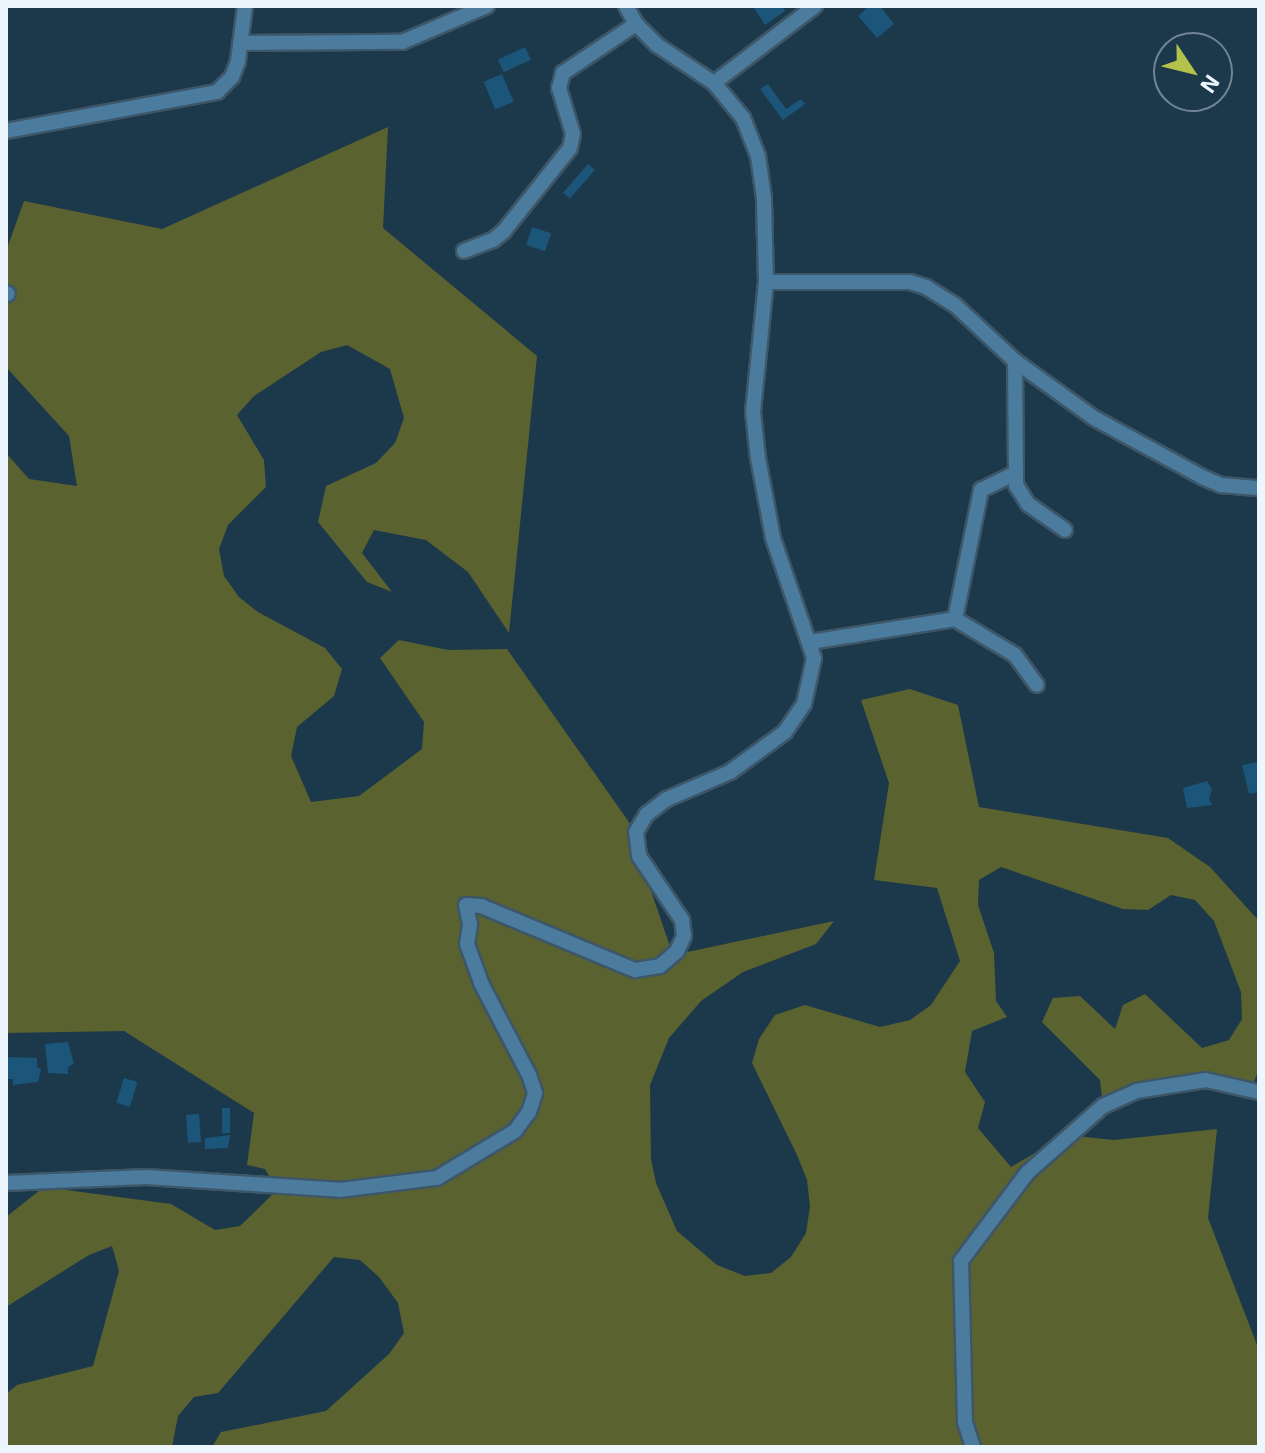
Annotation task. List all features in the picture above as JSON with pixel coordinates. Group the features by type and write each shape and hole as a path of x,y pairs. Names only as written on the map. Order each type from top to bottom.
{"street":[{"path":"6,131 217,92 232,77 245,6"},
{"path":"240,43 402,42 487,6"},
{"path":"6,1183 146,1177 340,1190 437,1178 515,1131 529,1112 535,1093 529,1075 482,985 467,944 470,924 466,905 481,906 635,970 660,966 677,951 684,936 682,920 639,856 636,832 647,814 667,799 730,772 785,732 804,704 811,685 814,658 773,538 758,458 753,412 766,282 764,198 758,156 743,118 714,83 657,45 636,24 626,6"},
{"path":"714,83 815,6"},
{"path":"464,251 493,240 504,231 570,148 573,134 559,88 563,73 636,24"},
{"path":"766,282 910,282 926,287 955,305 1015,361 1094,418 1202,477 1221,485 1259,488"},
{"path":"1015,361 1016,473 1022,498 1065,530"},
{"path":"955,619 981,490 1016,473"},
{"path":"810,642 955,619 1015,655 1037,685"},
{"path":"973,1447 965,1422 961,1261 1027,1173 1103,1106 1136,1091 1206,1080 1259,1092"}],"green space":[{"path":"388,127 383,228 537,356 509,633 468,572 426,540 374,530 362,553 392,592 367,582 318,522 326,486 376,463 395,443 404,418 390,369 347,345 321,352 254,396 237,415 264,460 266,487 228,525 219,549 224,576 239,597 258,612 325,648 342,669 334,696 297,727 291,756 311,802 359,796 422,749 424,722 380,658 399,640 448,650 507,649 636,832 639,856 673,955 834,921 816,944 743,972 701,1001 669,1038 650,1085 651,1159 656,1183 677,1231 717,1265 745,1276 771,1273 791,1257 806,1233 810,1206 807,1180 797,1155 752,1063 759,1039 775,1015 805,1005 880,1027 910,1020 931,1005 960,961 937,888 874,880 889,783 861,700 910,689 958,705 979,807 1168,838 1210,867 1259,921 1259,1068 1251,1091 1205,1080 1103,1106 1100,1080 1042,1022 1053,998 1080,996 1115,1029 1123,1005 1145,994 1202,1048 1229,1040 1242,1019 1241,992 1214,921 1195,900 1171,895 1148,910 1123,909 1001,867 979,880 978,905 994,953 996,1001 1007,1017 972,1031 965,1072 985,1102 978,1128 1011,1167 1066,1135 1114,1140 1217,1129 1208,1218 1259,1350 1259,1447 212,1447 221,1432 326,1411 389,1354 404,1333 398,1303 379,1277 360,1260 334,1257 218,1393 194,1397 178,1416 172,1447 6,1447 6,1394 17,1385 93,1366 119,1271 112,1246 89,1255 6,1307 6,1217 44,1187 171,1204 215,1230 240,1226 277,1190 265,1169 247,1165 254,1113 124,1031 6,1033 6,453 29,479 77,486 69,436 6,367 6,251 24,201 162,229"}],"building":[{"path":"782,6 785,11 765,25 754,8"},
{"path":"869,6 880,6 894,24 877,38 858,16"},
{"path":"525,47 531,60 504,72 498,60"},
{"path":"502,74 514,102 495,109 484,82"},
{"path":"768,84 786,109 801,99 805,104 783,120 760,89"},
{"path":"588,164 595,170 570,199 563,193"},
{"path":"532,227 551,233 545,251 526,245"},
{"path":"1259,762 1259,792 1249,794 1242,765"},
{"path":"1207,781 1212,789 1209,799 1212,805 1187,808 1183,788"},
{"path":"68,1042 74,1064 68,1067 68,1074 48,1073 45,1044"},
{"path":"6,1057 37,1058 37,1067 41,1069 38,1082 13,1085 13,1079 8,1079"},
{"path":"124,1078 137,1082 130,1107 116,1103"},
{"path":"222,1108 230,1108 230,1133 222,1133"},
{"path":"199,1114 201,1142 188,1143 186,1115"},
{"path":"230,1135 228,1148 205,1149 205,1138"}]}
